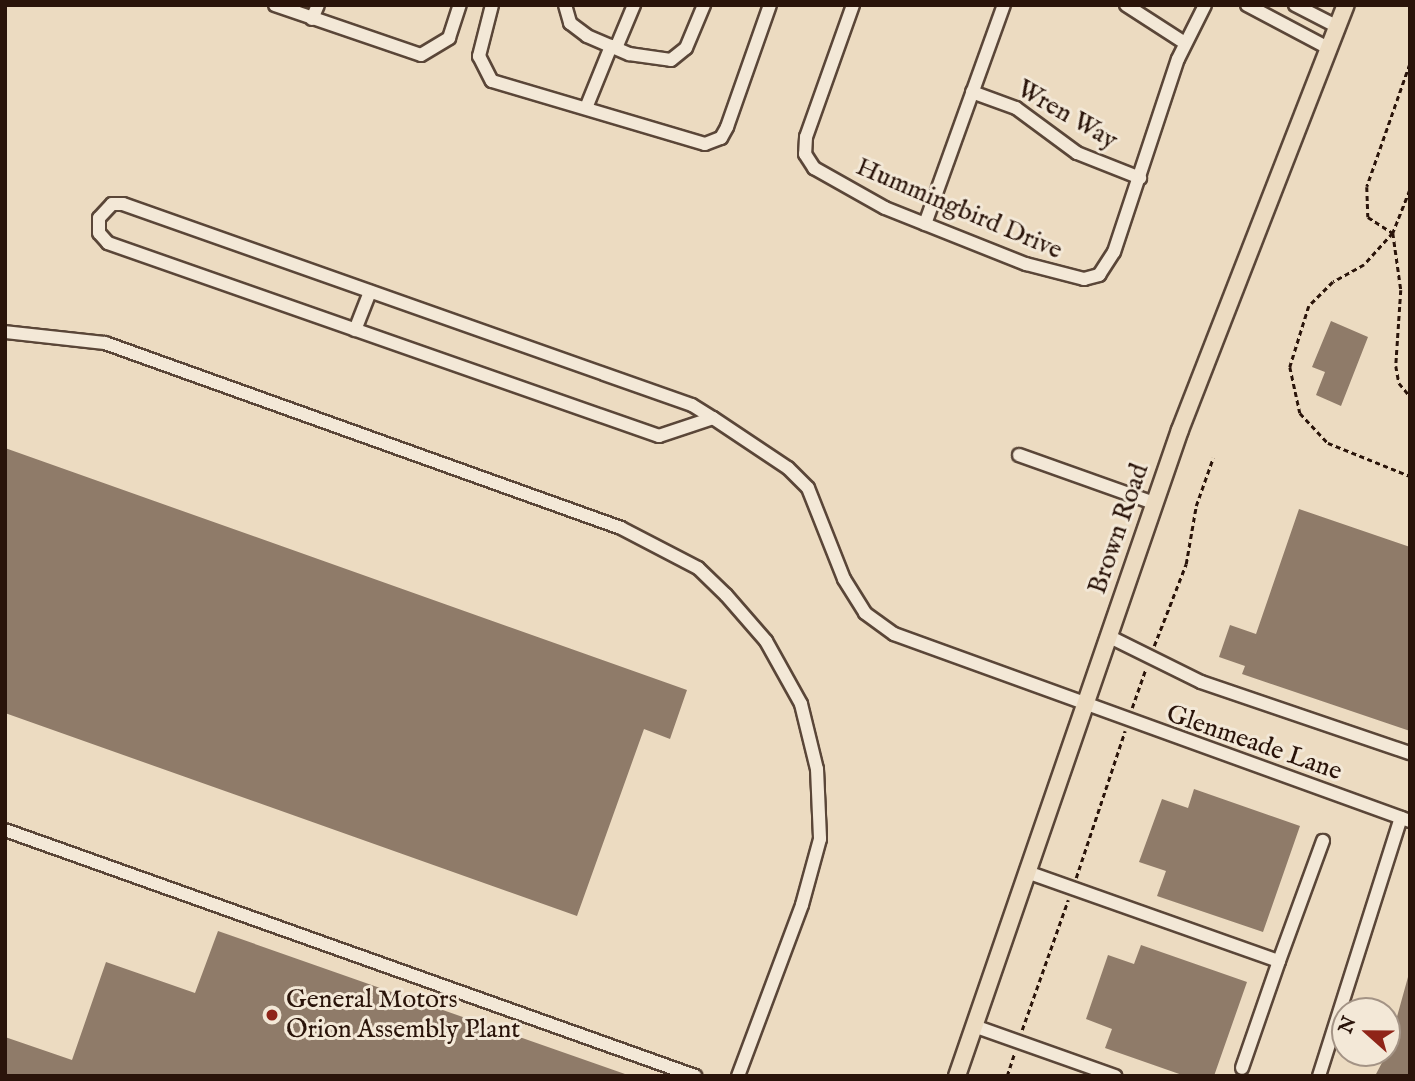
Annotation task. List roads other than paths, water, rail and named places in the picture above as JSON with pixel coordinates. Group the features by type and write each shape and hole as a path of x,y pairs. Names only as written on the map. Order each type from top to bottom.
{"main road":[{"name":"Brown Road","path":"957,1076 1154,503 1346,5"}],"street":[{"path":"275,5 421,55 449,38 460,5"},
{"path":"312,19 318,5"},
{"path":"492,5 479,56 485,75 586,108 714,143 727,127 770,5"},
{"path":"565,5 570,23 613,47 671,60 686,48 704,5"},
{"path":"586,108 634,5"},
{"name":"Hummingbird Drive","path":"853,5 805,154 814,168 836,183 925,224 1051,273 1084,279 1099,275 1114,252 1185,43 1205,5"},
{"path":"925,224 1004,5"},
{"path":"1126,5 1185,43"},
{"path":"1247,5 1330,49"},
{"path":"1295,5 1338,27"},
{"name":"Wren Way","path":"972,92 1016,108 1077,153 1140,178"},
{"name":"Glenmeade Lane","path":"355,330 108,243 99,233 99,218 112,204 123,204 692,405 788,468 808,488 844,579 865,613 931,651 1405,820"},
{"path":"370,292 355,330 659,436 713,418"},
{"path":"5,332 105,343 608,523 698,568 726,595 766,641 802,704 817,769 820,839 802,905 738,1076"},
{"path":"1019,454 1154,503"},
{"path":"1108,636 1151,654 1201,682 1410,753"},
{"path":"1319,1076 1405,820"},
{"path":"5,830 695,1076"},
{"path":"1242,1068 1323,841"},
{"path":"1027,872 1279,961"},
{"path":"975,1026 1115,1076"}],"place":[{"name":"General Motors Orion Assembly Plant","path":"272,1015"}]}
